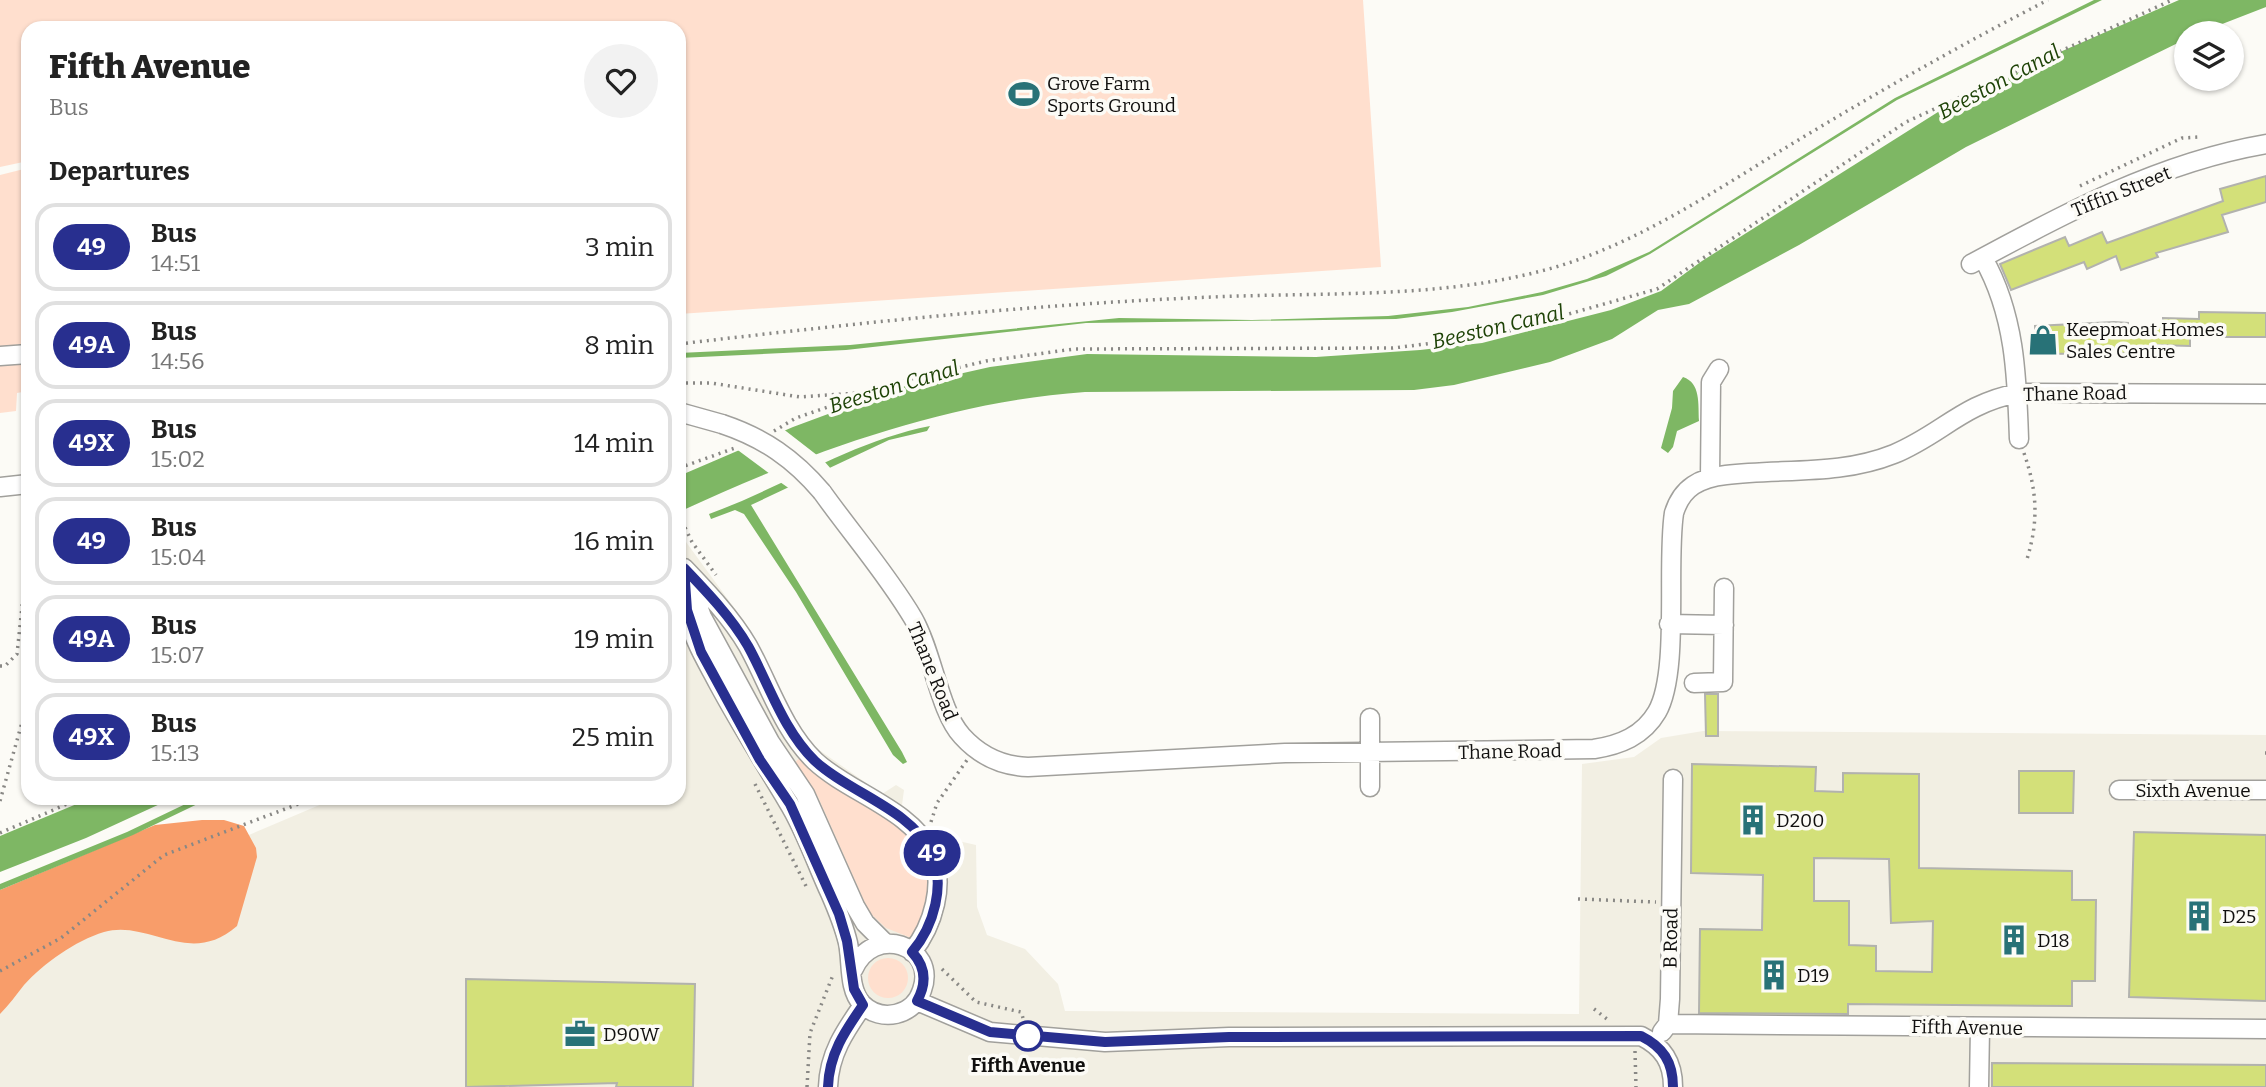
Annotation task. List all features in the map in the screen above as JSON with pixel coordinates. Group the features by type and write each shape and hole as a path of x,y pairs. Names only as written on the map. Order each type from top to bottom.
{"street":[{"name":"Tiffin Street","path":"2019,439 2018,393 2006,314 1977,261 2066,213 2140,182 2214,155 2266,144"},
{"path":"0,356 21,354"},
{"path":"1710,477 1711,382 1719,369"},
{"name":"Thane Road","path":"686,415 722,424 771,445 797,465 822,492 914,619 933,660 946,708 957,730 990,758 1028,767 1285,753 1561,751 1620,744 1646,726 1662,701 1668,663 1674,513 1689,488 1710,477 1858,466 1908,447 1978,404 2018,393 2266,394"},
{"name":"Thane Road","path":"686,423 698,420"},
{"path":"0,487 21,490"},
{"path":"686,569 719,606 746,643 782,715 807,751 824,768 911,826 932,853 938,876 936,898 921,942 912,952"},
{"path":"686,576 702,617 770,742 805,794 855,906 865,923 885,943"},
{"path":"1694,683 1723,682 1724,588"},
{"path":"686,602 701,652 760,760 790,804 839,914 853,971 854,989 863,1005 873,1012 897,1014 917,1001 925,981 923,970 912,952 895,943 885,943 865,951 853,971"},
{"path":"1669,624 1724,625"},
{"path":"1370,718 1370,787"},
{"path":"770,742 807,751"},
{"name":"B Road","path":"1668,1024 1673,779"},
{"name":"Sixth Avenue","path":"2119,790 2266,790"},
{"path":"917,1001 990,1032 1105,1042 1229,1037 1641,1036 1654,1043 1667,1056 1673,1072 1673,1087"},
{"path":"828,1087 831,1062 841,1037 863,1005"},
{"path":"1654,1043 1668,1024"},
{"name":"Fifth Avenue","path":"1668,1024 2266,1029"},
{"path":"1979,1087 1980,1027"}],"path":[{"path":"686,343 947,313 1214,296 1328,295 1458,286 1545,270 1601,251 1707,196 1956,47 2048,0"},
{"path":"686,383 711,383 800,397 877,391 927,375 986,361 1074,349 1393,348 1491,336 1657,289 1906,122 2172,0"},
{"path":"920,372 927,375"},
{"path":"2019,439 2033,479 2037,505 2035,531 2028,559"},
{"path":"686,529 689,535"},
{"path":"0,666 5,666 18,653 21,622"},
{"path":"0,801 21,726"},
{"path":"921,818 931,827 931,816 937,803 966,762 959,755"},
{"path":"755,783 808,889"},
{"path":"0,833 64,805"},
{"path":"0,971 61,938 164,855 296,805"},
{"path":"1578,899 1671,902"},
{"path":"807,1087 810,1033 830,987 833,963"},
{"path":"940,966 947,977 975,1002 1021,1013 1030,1036"}],"shaded area":[{"name":"Grove Farm Sports Ground","path":"0,0 1363,0 1381,267 686,314 686,21 21,21 21,162 0,167"},
{"path":"21,170 21,392 17,393 16,411 0,413 0,175"},
{"path":"686,542 746,624 793,719 812,745 882,794 896,785 904,790 902,805 932,835 976,845 977,907 987,935 1025,949 1058,984 1065,1011 1579,1014 1582,764 1634,757 1661,738 1703,731 2266,735 2266,1087 0,1087 0,973 218,848 319,805 686,805"},
{"path":"803,755 911,834 929,864 929,903 914,939 886,928 869,912 818,797 793,764"},
{"path":"224,820 244,826 256,848 257,857 237,926 219,938 202,943 169,940 137,931 121,930 93,936 71,947 41,969 0,1014 0,890 155,825"},
{"path":"888,958 902,964 908,978 902,992 888,998 874,992 868,978 874,964"}],"water":[{"path":"2094,0 2102,0 1897,100 1650,254 1606,276 1543,295 1452,312 1396,319 1086,323 846,350 686,358 686,353 850,345 1119,318 1252,320 1388,316 1468,307 1542,292 1587,279 1649,252 1895,98"},
{"name":"Beeston Canal","path":"2179,0 2266,0 2266,7 2230,21 2174,21 2174,45 1966,147 1799,245 1689,304 1658,310 1612,339 1550,362 1454,385 1414,390 1085,392 980,407 929,419 826,451 686,509 686,473 793,427 901,387 990,367 1087,354 1316,357 1420,350 1482,343 1611,310 1661,291 1702,261 1938,112 2060,52"},
{"path":"1683,377 1696,389 1699,421 1677,431 1673,447 1668,453 1661,448 1672,408 1673,391"},
{"path":"930,426 927,431 889,440 751,505 902,752 907,762 903,764 893,755 796,592 744,514 735,510 711,519 709,514 873,442"},
{"path":"74,805 158,805 86,838 0,872 0,836"},
{"path":"183,805 195,805 133,835 0,890 0,884 127,832"}],"pier":[{"path":"782,428 822,459 774,477 735,448"},
{"path":"824,461 832,470 790,489 780,482"}],"building":[{"path":"2266,176 2266,202 2222,215 2228,232 2156,253 2158,257 2121,270 2116,256 2087,269 2084,262 2011,290 2000,264 2065,237 2069,246 2102,232 2107,243 2223,201 2220,189"},
{"path":"2199,312 2266,313 2266,337 2190,337 2190,346 2156,345 2156,353 2036,354 2035,326 2114,322 2128,323 2128,326 2163,327 2163,318 2199,319"},
{"path":"1705,694 1718,694 1718,736 1706,736"},
{"path":"1692,764 1816,767 1815,791 1843,792 1843,773 1919,774 1919,868 2072,871 2072,900 2096,900 2095,981 2072,981 2072,1006 1848,1004 1848,1014 1699,1013 1700,929 1762,930 1763,875 1691,873","holes":["1814,858 1889,859 1891,923 1933,921 1932,972 1876,971 1876,946 1849,945 1849,901 1814,901"]},
{"path":"2019,771 2074,771 2073,813 2019,813"},
{"name":"D25","path":"2134,832 2266,835 2266,1001 2129,997"},
{"name":"D90W","path":"466,979 695,984 693,1087 616,1087 617,1083 466,1087"},
{"path":"1992,1063 2266,1065 2266,1087 1992,1087"}],"bus line":[{"name":"49","path":"686,570 719,606 746,643 782,715 800,744 824,768 911,826 927,843 936,865 938,887 926,930 921,942 912,952 919,960 925,981 917,1001 990,1032 1105,1042 1229,1037 1641,1036 1654,1043 1667,1056 1673,1072 1673,1087"},
{"name":"49","path":"686,596 687,610 701,652 760,760 790,804 839,914 847,941 854,989 863,1005 841,1037 828,1073 828,1087"}],"place":[{"name":"Grove Farm Sports Ground","path":"1024,94"},
{"name":"Keepmoat Homes Sales Centre","path":"2043,340"},
{"name":"D200","path":"1753,820"},
{"name":"D25","path":"2199,916"},
{"name":"D18","path":"2014,940"},
{"name":"D19","path":"1774,975"},
{"name":"D90W","path":"580,1034"},
{"name":"Fifth Avenue","path":"1028,1036"}]}
